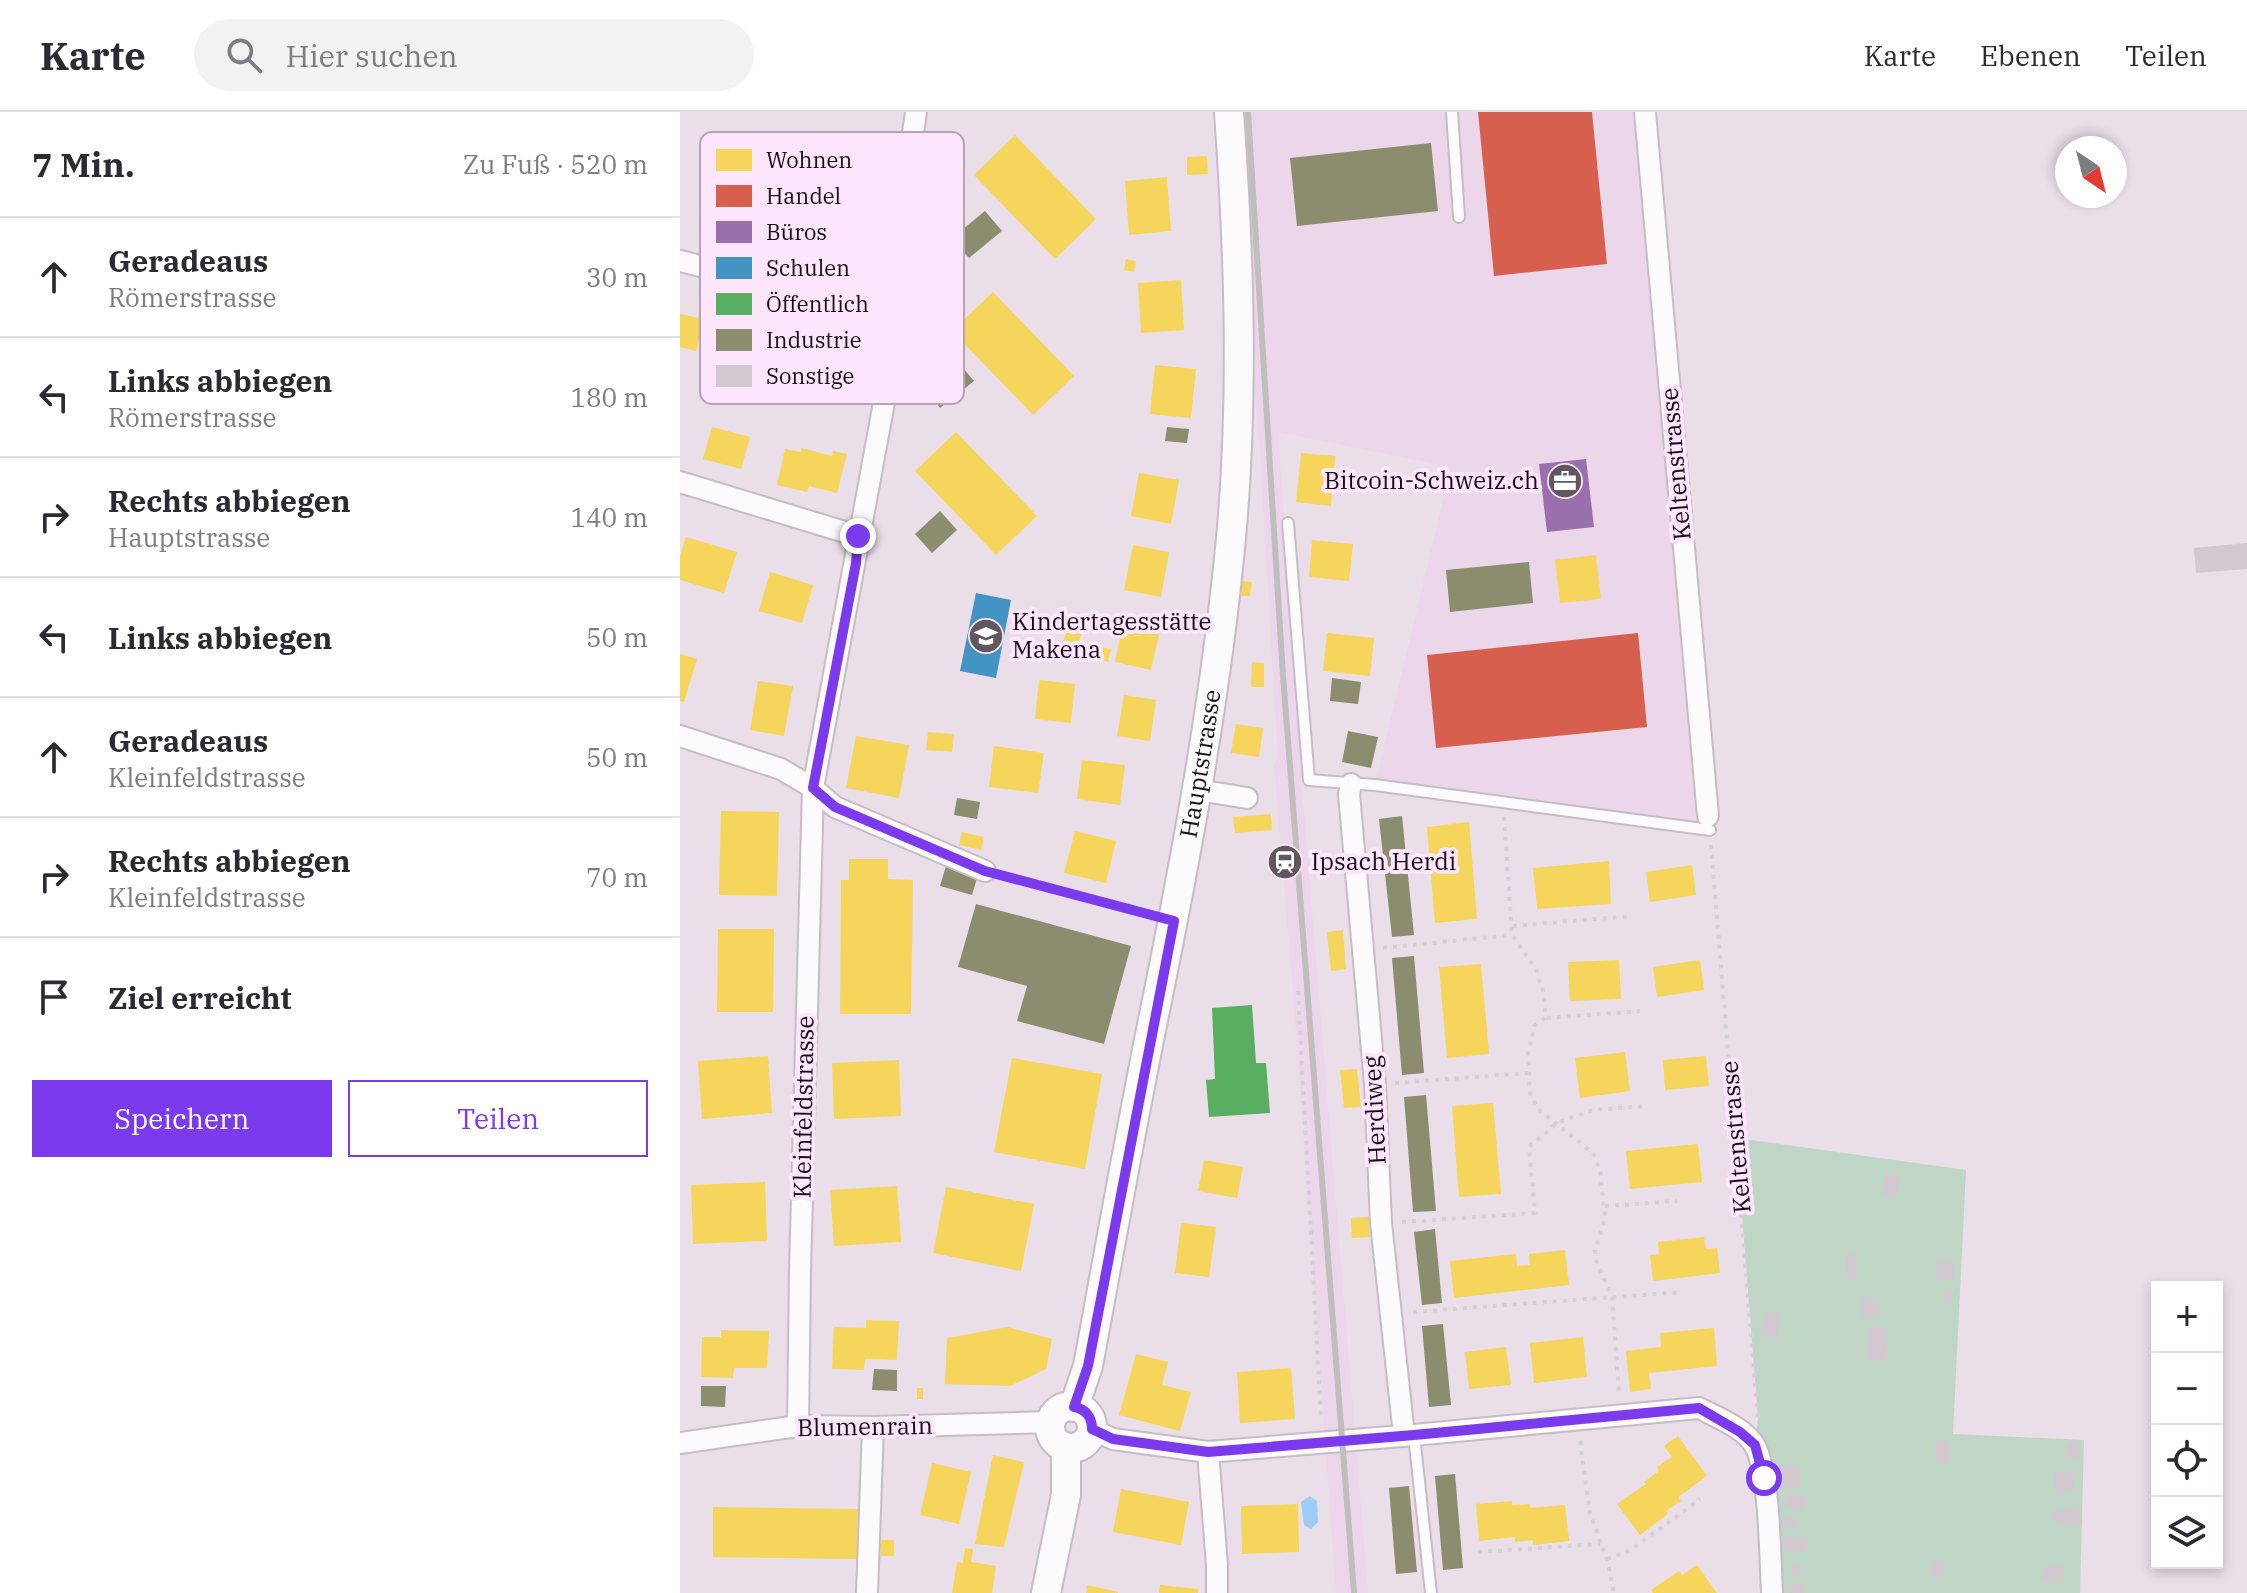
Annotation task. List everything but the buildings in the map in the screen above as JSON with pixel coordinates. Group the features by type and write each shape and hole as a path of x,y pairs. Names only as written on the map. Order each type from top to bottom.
{"main road":[{"name":"Hauptstrasse","path":"1062,1414 1088,1366 1198,790 1222,624 1235,452 1237,261 1229,112"},
{"path":"1084,1410 1092,1429 1086,1442 1073,1448 1066,1448 1052,1435 1062,1414 1084,1410"},
{"path":"1046,1593 1066,1495 1066,1448"}],"street":[{"name":"Kleinfeldstrasse","path":"913,132 916,112"},
{"name":"Keltenstrasse","path":"1645,112 1709,823"},
{"path":"680,261 700,266"},
{"name":"Kleinfeldstrasse","path":"798,1426 813,788 883,404"},
{"path":"680,482 858,536"},
{"path":"680,736 781,769 813,788 835,807 985,871"},
{"name":"Herdiweg","path":"1351,784 1349,794 1375,1084 1381,1223 1409,1435"},
{"path":"1198,790 1247,798"},
{"path":"1092,1429 1113,1439 1208,1452 1699,1408 1740,1432 1755,1445 1764,1478 1772,1593"},
{"name":"Blumenrain","path":"680,1443 798,1426 873,1427 1062,1414"},
{"path":"867,1593 873,1427"},
{"path":"1208,1452 1217,1593"}],"lane":[{"path":"1452,112 1459,217"},
{"path":"1288,523 1309,780 1709,823"},
{"path":"1409,1435 1431,1593"}],"path":[{"path":"1503,803 1512,935 1536,969 1544,994 1545,1018"},
{"name":"Keltenstrasse","path":"1709,823 1758,1417 1755,1445"},
{"path":"985,871 1174,921"},
{"path":"1513,926 1631,916"},
{"path":"1362,950 1512,935"},
{"path":"1298,991 1322,1442"},
{"path":"1623,1414 1612,1297 1596,1261 1595,1250 1605,1219 1600,1169 1593,1153 1538,1109 1530,1093 1528,1054 1534,1026 1545,1018 1640,1011"},
{"path":"1375,1084 1528,1073"},
{"path":"1381,1223 1535,1213 1529,1147 1557,1123 1592,1110 1647,1106"},
{"path":"1605,1206 1677,1201"},
{"path":"1393,1314 1682,1292"},
{"path":"1579,1418 1581,1457 1590,1514 1607,1559 1614,1593"},
{"path":"1607,1559 1629,1551 1700,1499"},
{"path":"1478,1552 1600,1544"}],"shaded area":[{"path":"1235,112 1645,112 1710,830 1375,785 1451,467 1278,432 1302,790 1368,1593 1336,1593 1274,765 1278,759 1261,466"}],"green space":[{"path":"1736,1138 1966,1170 1953,1434 2084,1440 2080,1593 1772,1593 1755,1445 1758,1417"}],"water":[{"path":"1310,1496 1317,1501 1318,1522 1311,1529 1304,1525 1301,1502"}],"railway":[{"path":"1248,112 1283,676 1354,1593"}],"place":[{"name":"Bitcoin-Schweiz.ch","path":"1565,481"},
{"name":"Kindertagesstätte Makena","path":"986,636"},
{"name":"Ipsach Herdi","path":"1285,862"}],"route":[{"path":"858,536 856,563 813,788 835,807 985,871 1174,921 1088,1366 1074,1407 1084,1410 1089,1416 1092,1429 1113,1439 1208,1452 1699,1408 1740,1432 1755,1445 1764,1478"}]}
